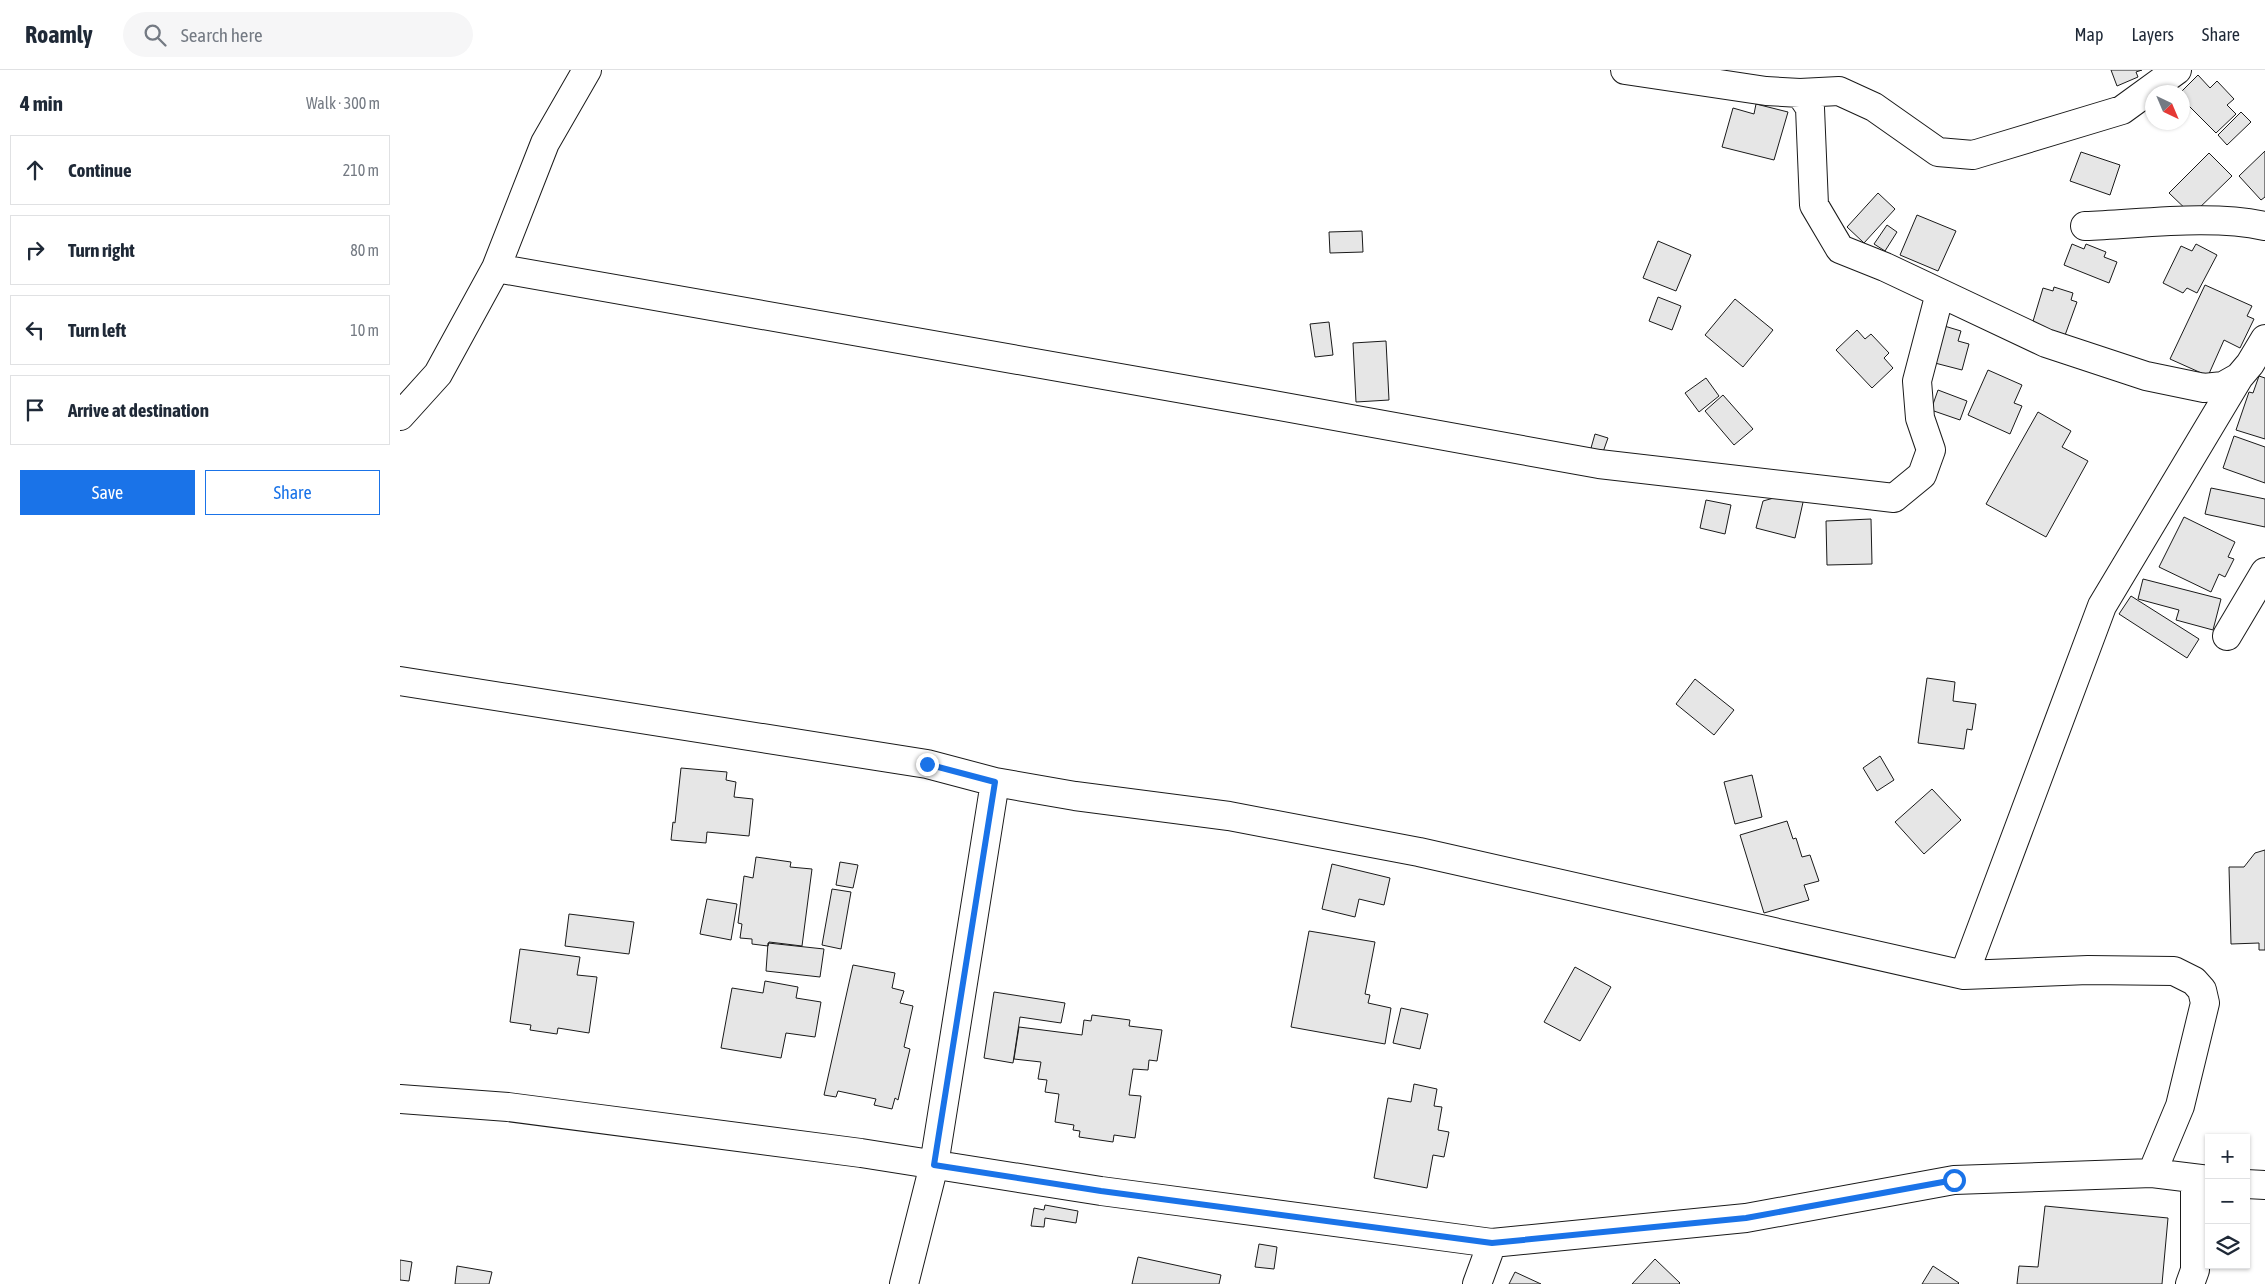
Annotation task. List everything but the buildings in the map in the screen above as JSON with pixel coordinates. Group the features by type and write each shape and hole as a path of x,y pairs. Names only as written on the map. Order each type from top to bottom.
{"street":[{"path":"400,416 438,374 496,268 545,143 587,70"},
{"path":"1625,70 1766,91 1800,93 1839,92 1874,106 1938,152 1973,155 2122,110 2177,70"},
{"path":"1800,93 1810,108 1814,205 1840,249 1885,267 2046,343 2146,376 2204,388 2223,386 2239,377"},
{"path":"2085,226 2193,221 2249,223 2265,226"},
{"path":"496,268 1599,464 1894,498 1922,475 1931,450 1920,418 1917,381 1940,293"},
{"path":"1964,975 2102,606 2239,377 2250,364 2265,340"},
{"path":"2227,636 2265,572"},
{"path":"400,681 927,764 995,782 1075,796 1229,816 1419,852 1964,975 2088,970 2174,971 2194,981 2202,990 2205,1002 2180,1106 2152,1172"},
{"path":"904,1284 934,1165 995,782"},
{"path":"400,1099 508,1107 861,1153 1101,1191 1492,1243 1746,1218 1954,1180 2152,1172 2202,1179 2195,1270 2190,1284"},
{"path":"2250,1184 2265,1185"},
{"path":"1478,1284 1492,1243"}],"route":[{"path":"927,764 995,782 957,1008 934,1165 1101,1191 1492,1243 1746,1218 1954,1180"}]}
